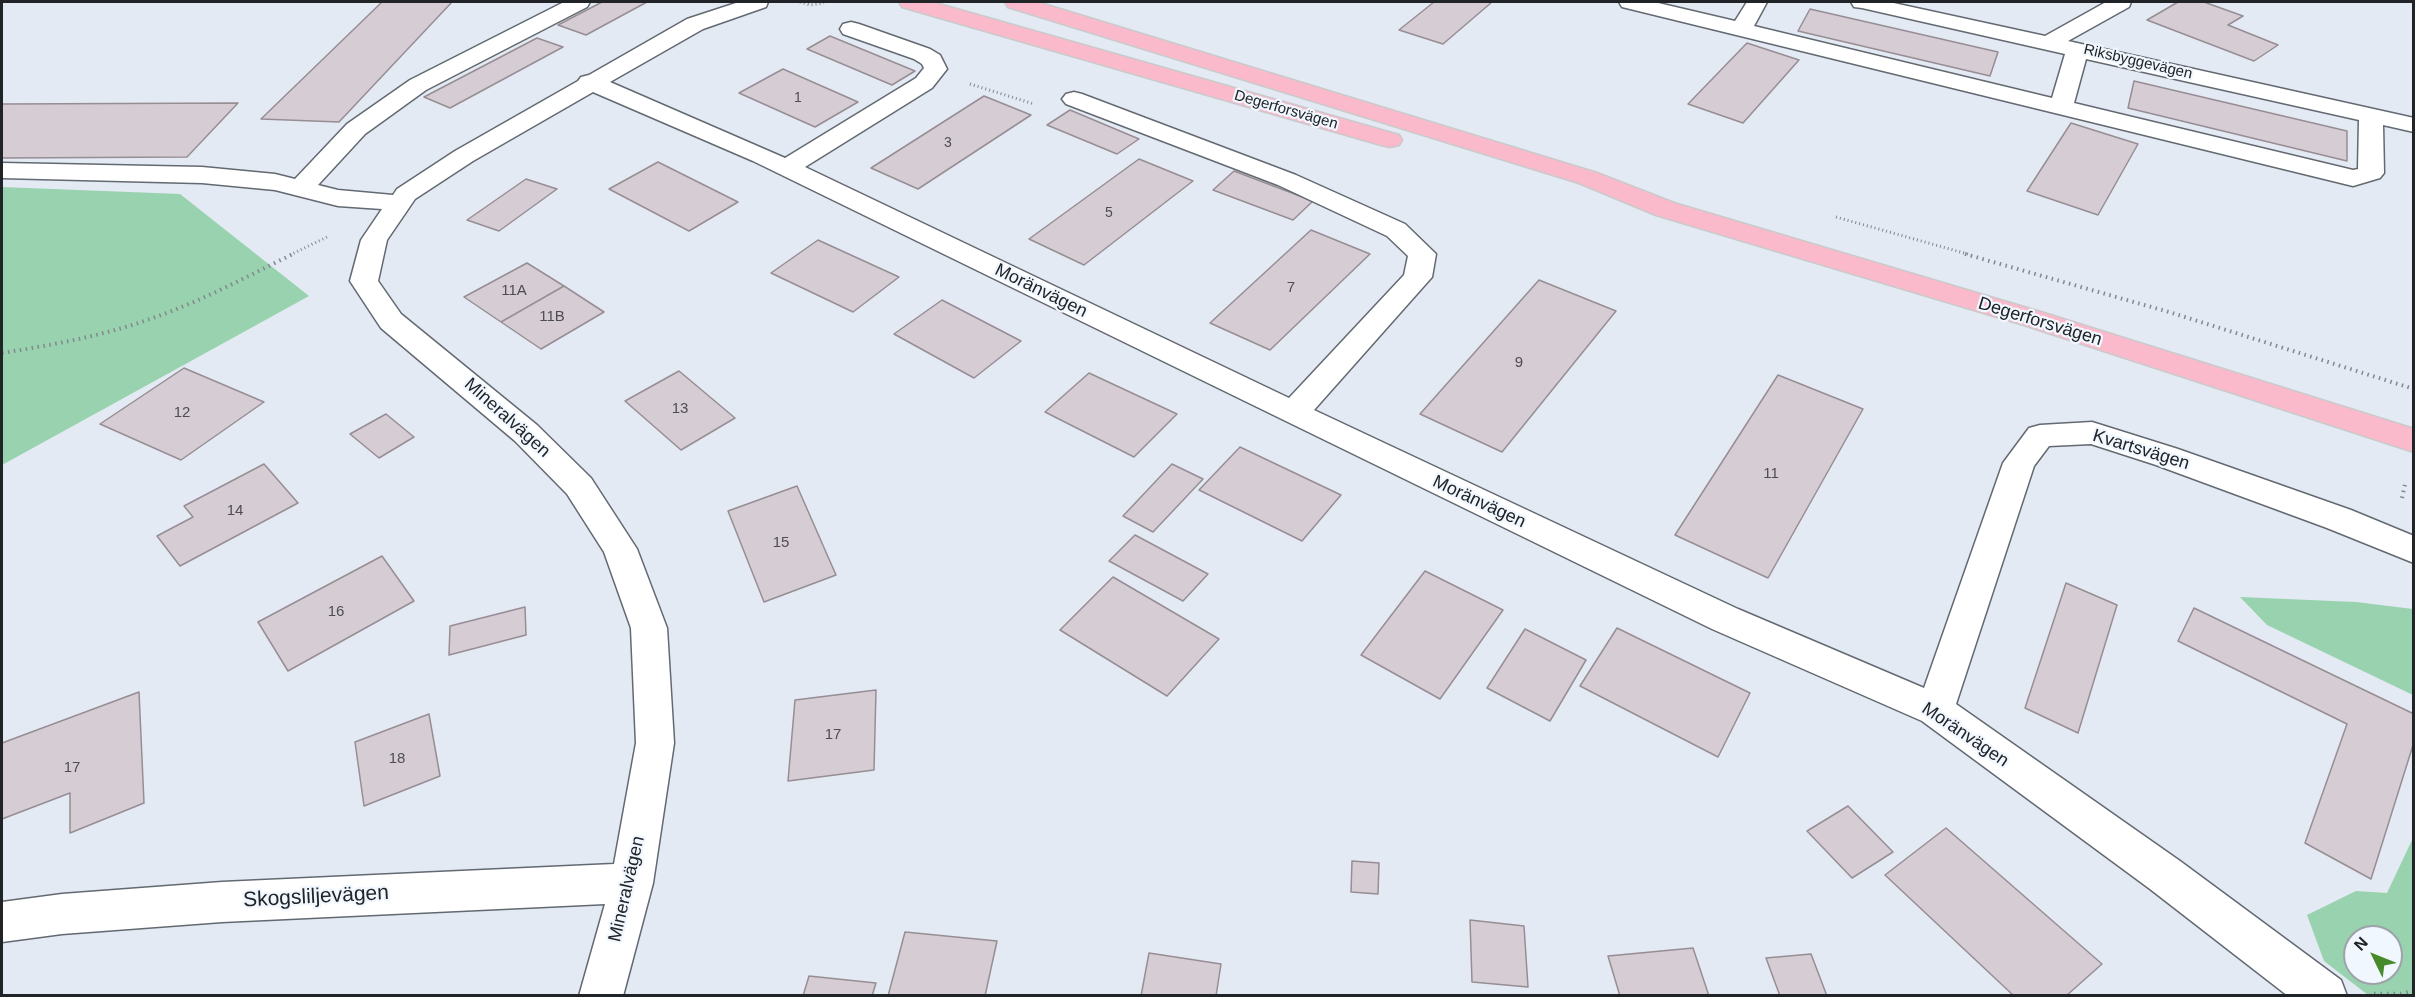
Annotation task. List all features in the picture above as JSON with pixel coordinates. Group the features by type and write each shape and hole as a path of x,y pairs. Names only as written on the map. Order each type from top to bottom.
{"main road":[{"name":"Degerforsvägen","path":"910,2 1578,193 1665,209"},
{"name":"Degerforsvägen","path":"1016,2 1588,178 1665,209 2034,319 2414,441"}],"street":[{"path":"300,189 356,129 418,85 579,2"},
{"name":"Mineralvägen","path":"695,24 723,2"},
{"name":"Mineralvägen","path":"602,996 632,883 655,743 649,628 620,549 579,486 526,433 391,321 364,281 374,240 406,194 464,156 589,82 695,24 758,2"},
{"path":"1630,2 2353,178 2371,173 2371,116"},
{"path":"1741,29 1757,2"},
{"name":"Riksbyggevägen","path":"1862,2 2051,42 2414,125"},
{"path":"2051,42 2121,2"},
{"path":"786,168 924,83 936,69 932,60 922,54 851,29"},
{"path":"2061,107 2078,49"},
{"name":"Moränvägen","path":"589,82 786,168 1725,619 1935,710 2165,875 2322,995"},
{"path":"1074,99 1287,180 1396,230 1422,254 1418,277 1293,413"},
{"path":"2,171 202,175 275,182 338,198 399,205"},
{"name":"Kvartsvägen","path":"1935,710 2019,463 2040,436 2092,433 2167,457 2414,550"},
{"name":"Skogsliljevägen","path":"2,922 62,914 222,902 632,883"}],"path":[{"path":"800,2 810,5"},
{"path":"932,74 992,89 1048,108 1074,99"},
{"path":"2,353 108,332 154,318 355,223 399,205"}],"green space":[{"path":"2,187 180,194 309,296 2,465"},
{"path":"2240,597 2356,602 2413,609 2413,695 2267,625"},
{"path":"2413,838 2413,995 2368,995 2355,985 2403,985 2403,925 2343,925 2343,976 2324,961 2307,915 2356,891 2387,893"}],"building":[{"path":"382,2 452,2 339,122 261,119"},
{"path":"602,2 647,2 586,35 558,25"},
{"path":"1434,2 1492,2 1443,44 1399,30"},
{"path":"2178,2 2204,2 2243,16 2228,25 2278,45 2254,61 2147,20"},
{"path":"1810,9 1998,52 1990,76 1798,31"},
{"path":"830,36 915,71 892,85 807,49"},
{"path":"537,38 563,47 450,108 424,97"},
{"path":"1747,43 1799,60 1743,123 1688,104"},
{"path":"783,69 858,102 815,127 739,93"},
{"path":"2134,81 2347,131 2347,161 2128,108"},
{"path":"984,96 1031,115 918,189 871,168"},
{"path":"238,103 187,157 2,158 2,104"},
{"path":"1070,110 1139,139 1117,154 1047,125"},
{"path":"2071,123 2138,144 2098,215 2027,191"},
{"path":"1139,159 1193,181 1084,265 1029,239"},
{"path":"658,162 738,202 689,231 609,189"},
{"path":"1234,171 1313,201 1293,220 1213,190"},
{"path":"526,179 557,189 499,231 467,220"},
{"path":"1311,230 1370,254 1270,350 1210,323"},
{"path":"818,240 899,277 853,312 771,273"},
{"path":"527,263 564,286 501,322 464,297"},
{"path":"1539,280 1616,311 1502,452 1420,414"},
{"path":"564,286 604,312 541,349 501,322"},
{"path":"942,300 1021,341 974,378 894,334"},
{"path":"184,368 264,402 181,460 100,424"},
{"path":"679,371 735,418 681,450 625,401"},
{"path":"1089,373 1177,414 1134,457 1045,412"},
{"path":"1778,375 1863,409 1768,578 1675,535"},
{"path":"386,414 414,437 379,458 350,434"},
{"path":"1240,447 1341,495 1302,541 1199,490"},
{"path":"264,464 298,503 180,566 157,536 193,517 184,506"},
{"path":"1172,464 1203,479 1153,532 1123,516"},
{"path":"797,486 836,575 764,602 728,511"},
{"path":"1135,535 1208,574 1183,601 1109,561"},
{"path":"382,556 414,601 288,671 258,622"},
{"path":"1425,571 1503,610 1440,699 1361,655"},
{"path":"1113,577 1219,639 1167,696 1060,630"},
{"path":"2066,583 2117,605 2078,733 2025,708"},
{"path":"525,607 526,635 449,655 450,626"},
{"path":"2194,608 2414,714 2414,742 2371,879 2305,843 2347,724 2178,641"},
{"path":"1617,628 1750,693 1718,757 1580,686"},
{"path":"1525,629 1586,660 1550,721 1487,688"},
{"path":"876,690 874,770 788,781 795,700"},
{"path":"139,692 144,803 70,833 70,793 2,819 2,743"},
{"path":"429,714 440,776 364,806 355,742"},
{"path":"1848,806 1893,852 1852,878 1807,831"},
{"path":"1946,828 2102,964 2066,996 2014,996 1885,875"},
{"path":"1352,861 1379,863 1378,894 1351,892"},
{"path":"1470,920 1524,926 1528,987 1472,982"},
{"path":"905,932 997,941 985,996 888,996"},
{"path":"1693,948 1709,996 1620,996 1608,956"},
{"path":"1149,953 1221,964 1216,996 1141,996"},
{"path":"1811,954 1827,996 1780,996 1766,958"},
{"path":"809,976 876,983 872,996 803,996"}]}
